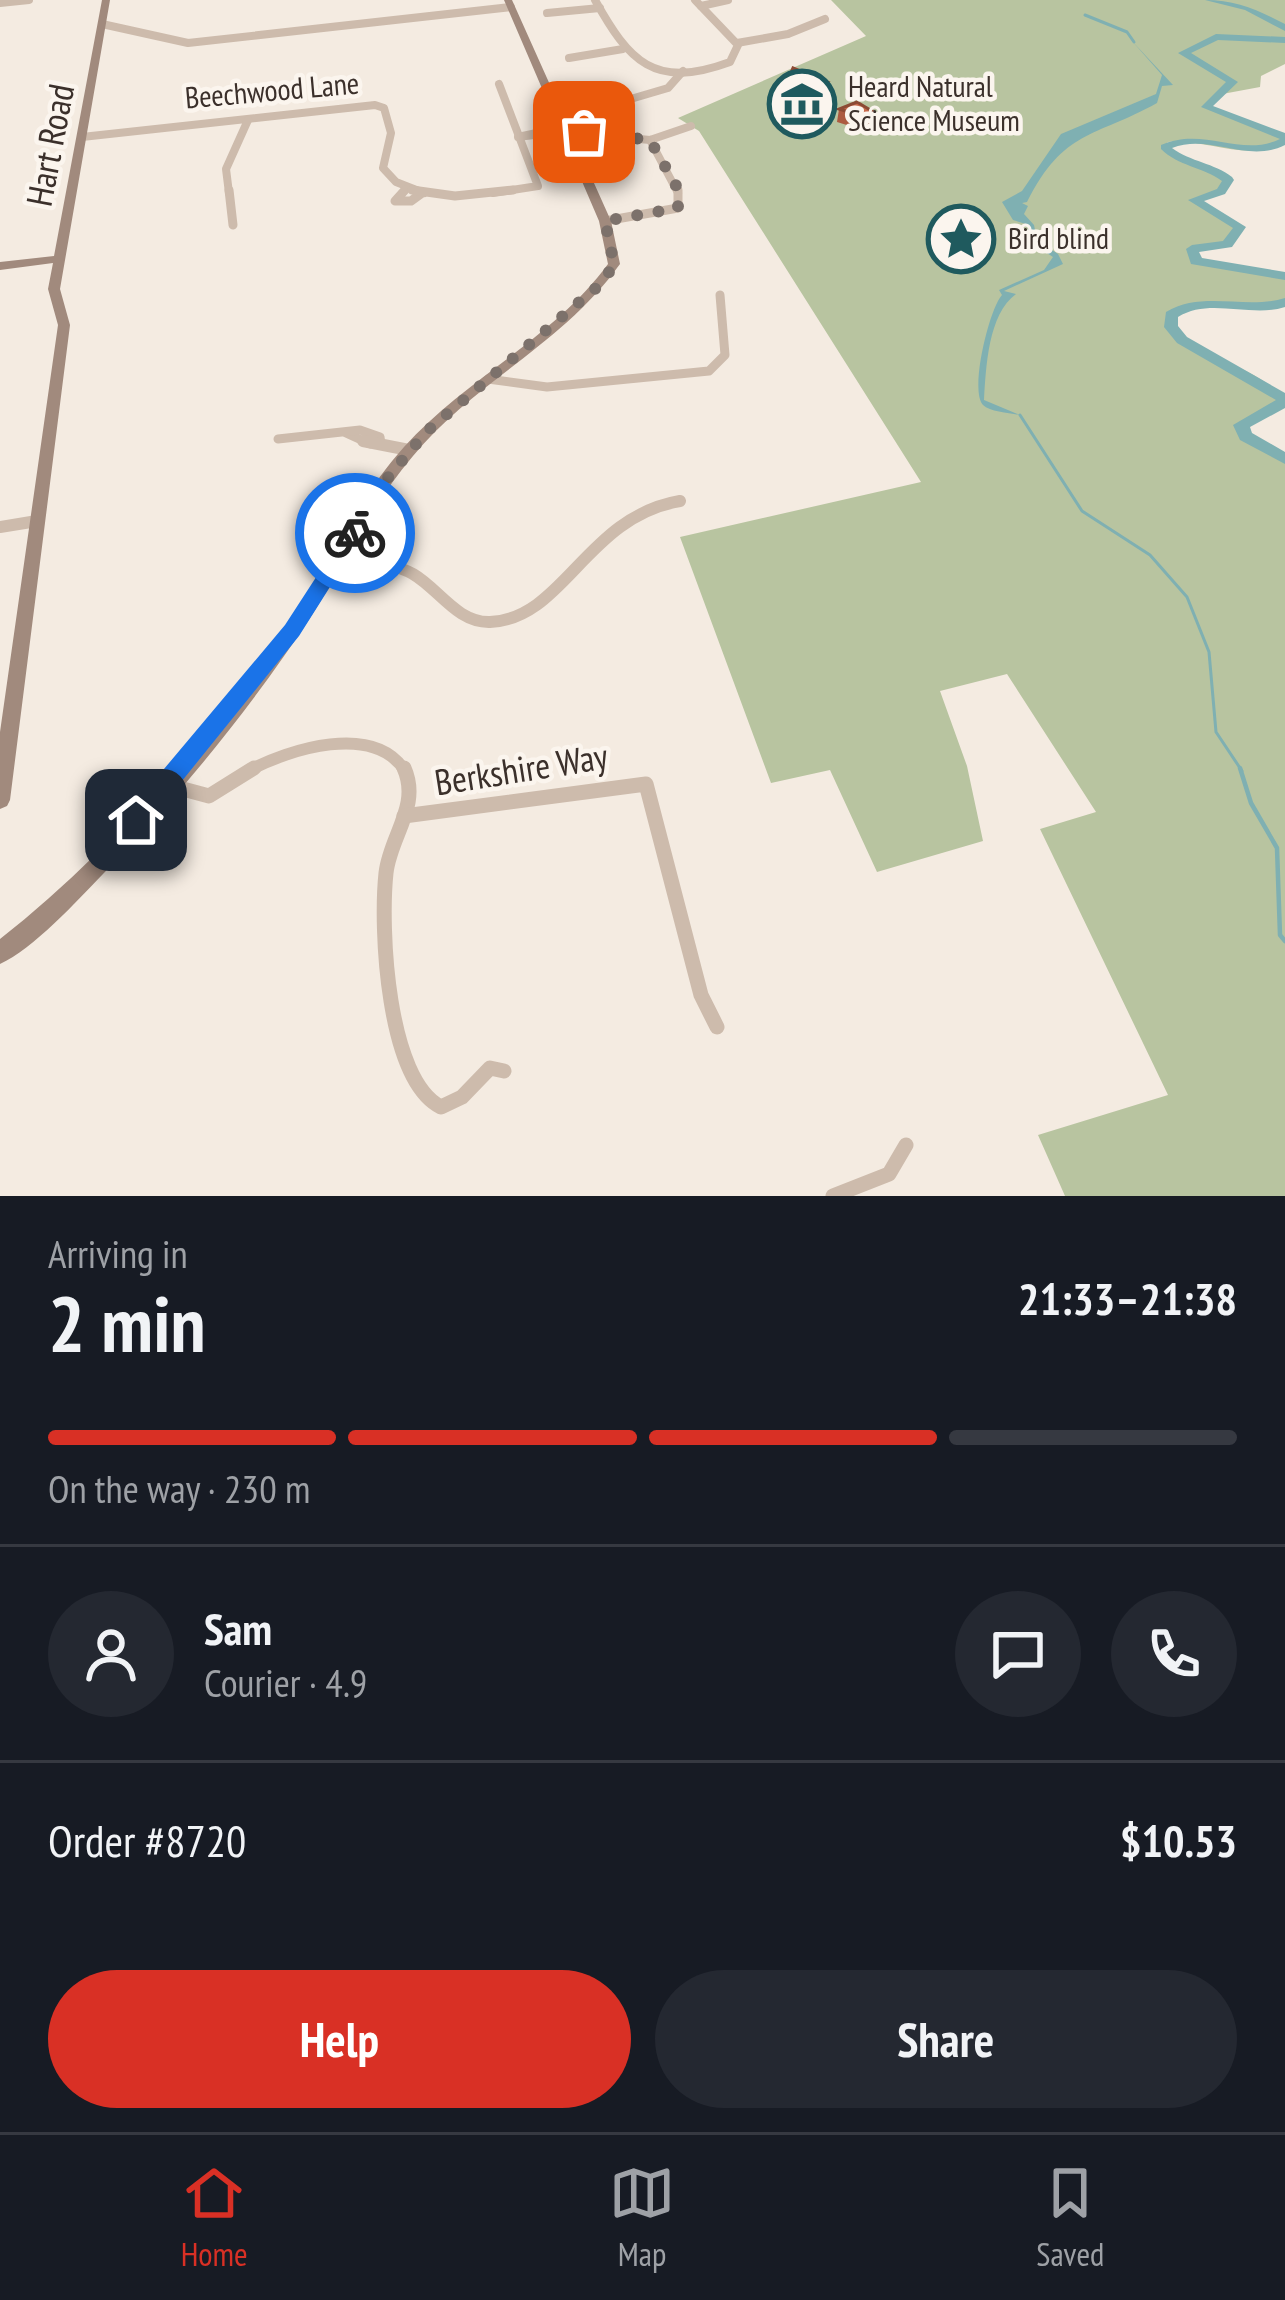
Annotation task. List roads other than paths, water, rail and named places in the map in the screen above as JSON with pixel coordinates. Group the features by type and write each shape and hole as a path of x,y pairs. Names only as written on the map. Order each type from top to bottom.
{"main road":[{"name":"Hart Road","path":"0,800 64,325 54,289 106,0"},
{"path":"0,952 73,892 167,785 292,631 409,450 603,282 614,264 605,221 511,6"},
{"path":"0,266 58,259"}],"street":[{"path":"0,3 28,0"},
{"path":"698,3 728,0"},
{"path":"547,13 597,4 623,49 650,64 683,70 727,64 739,52 737,43 698,3"},
{"path":"102,25 188,43 511,6"},
{"path":"737,43 788,34 825,19"},
{"path":"569,58 623,49"},
{"path":"634,98 668,88 683,70"},
{"path":"422,193 410,202 394,201 407,188 454,196 538,186 518,137 516,112 500,84"},
{"name":"Beechwood Lane","path":"82,137 381,106 391,133 383,168 407,188"},
{"path":"233,225 226,169 248,120"},
{"path":"518,137 566,132 650,140 691,126"},
{"path":"605,221 676,211 678,189 650,140"},
{"path":"488,380 548,387 713,370 725,350 720,295"},
{"path":"278,439 346,433 348,439 409,450"},
{"path":"340,556 404,570 463,616 502,621 536,607 592,543 620,522 653,505 680,502"},
{"path":"0,527 37,521"},
{"path":"167,785 209,796 268,760 365,745 402,764 410,790 386,865 383,902 390,989 411,1086 424,1101 439,1107 458,1101 490,1068 504,1071"},
{"name":"Berkshire Way","path":"404,816 646,784 701,995 717,1027"},
{"path":"832,1196 892,1174 904,1162 906,1145"}],"water":[{"path":"1132,41 1173,85 1162,86 1157,103 1068,148 1022,203 1028,206 1024,214 1034,225 1037,240 1058,254 1063,264 1004,291 1016,294 994,328 984,400 1020,415 990,409 983,405 978,383 987,331 1002,295 999,290 1044,270 1053,257 1027,240 1029,225 1013,220 1002,202 1022,191 1061,134 1156,94 1162,75"}],"waterway":[{"path":"1210,0 1248,8 1285,28"},
{"path":"1085,15 1127,32 1134,42"},
{"path":"1285,40 1216,37 1183,53 1233,82 1206,107 1285,137"},
{"path":"1285,141 1255,150 1193,140 1165,147 1178,158 1228,180 1221,191 1194,200 1240,227 1227,244 1192,249 1196,261 1285,276"},
{"path":"1285,302 1257,308 1195,305 1171,315 1171,327 1182,340 1285,399"},
{"path":"1285,402 1241,425 1246,436 1285,459"},
{"path":"1020,415 1082,511 1150,555 1187,597 1209,652 1216,732 1240,768"},
{"path":"1240,768 1251,803 1277,848 1280,935 1285,941"}],"place":[{"name":"Heard Natural Science Museum","path":"802,104"},
{"name":"Bird blind","path":"961,239"}]}
